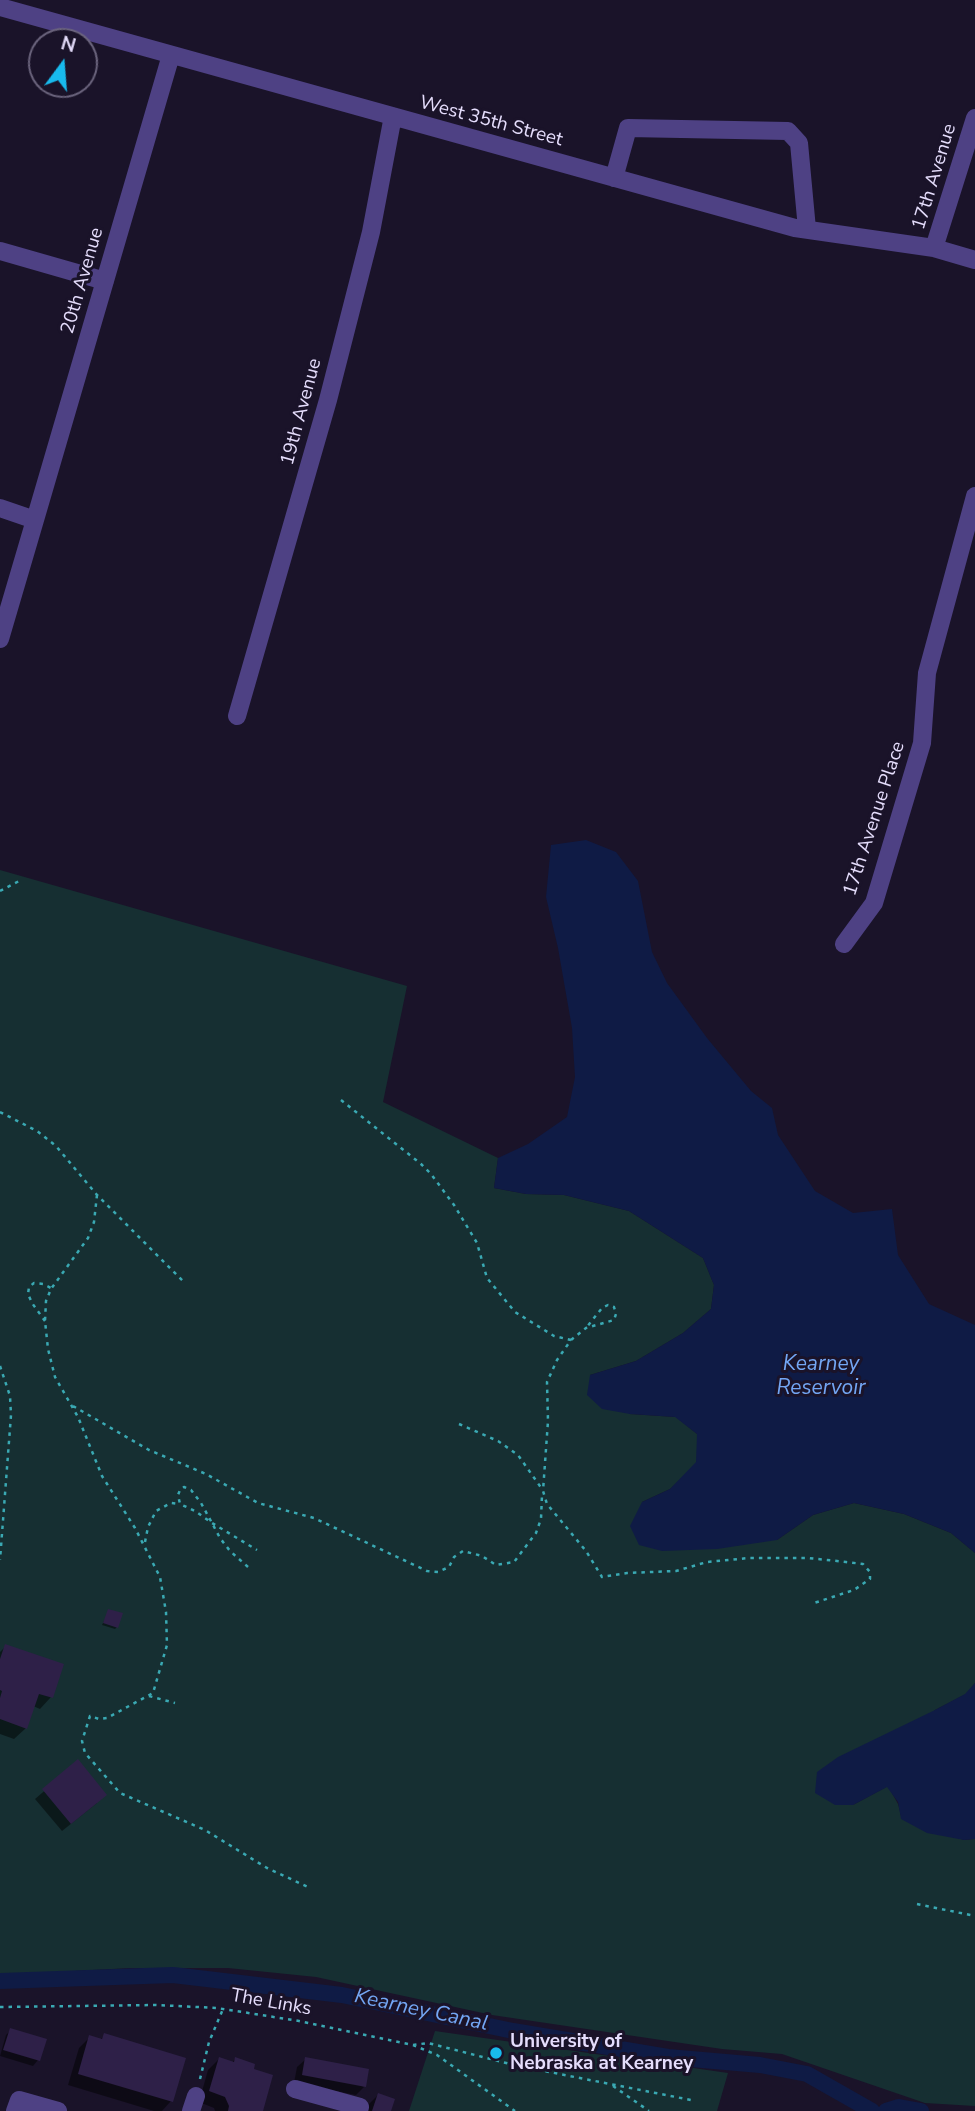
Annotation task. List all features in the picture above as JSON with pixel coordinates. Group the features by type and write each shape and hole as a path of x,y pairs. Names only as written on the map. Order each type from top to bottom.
{"street":[{"name":"West 35th Street","path":"10,6 171,55 807,229 934,248 975,260"},
{"name":"20th Avenue","path":"0,639 171,55"},
{"name":"19th Avenue","path":"237,716 328,400 371,232 393,116"},
{"name":"17th Avenue","path":"934,248 975,118"},
{"path":"614,178 628,128 788,131 799,143 807,229"},
{"path":"0,251 105,281"},
{"name":"17th Avenue Place","path":"844,944 874,903 922,743 927,673 975,496"},
{"path":"0,508 35,520"},
{"path":"295,2089 360,2107 359,2111"},
{"path":"15,2111 19,2100 58,2111"}],"path":[{"path":"0,891 21,880"},
{"path":"341,1100 431,1174 477,1243 487,1279 515,1312 554,1336 570,1340"},
{"path":"0,1112 37,1131 56,1146 97,1195 184,1282"},
{"path":"97,1195 89,1238 51,1289 46,1301 48,1349 55,1377 89,1440 102,1476 145,1545 160,1577 167,1628 166,1654 153,1693 107,1718 90,1716 82,1741 85,1753 120,1794 205,1830 267,1868 308,1887"},
{"path":"45,1321 32,1303 28,1294 29,1287 34,1283 51,1289"},
{"path":"72,1405 149,1450 206,1474 258,1503 314,1518 427,1571 438,1573 449,1567 454,1556 463,1551 482,1556 496,1565 514,1562 536,1533 541,1519 548,1421 547,1382 557,1360 570,1340 586,1328 602,1308 608,1305 614,1307 614,1320 586,1328"},
{"path":"0,1366 10,1396 11,1415 0,1560"},
{"path":"459,1424 498,1440 518,1455 543,1491 547,1504 586,1550 602,1577 676,1571 707,1562 749,1558 808,1558 846,1562 863,1564 870,1572 870,1579 854,1590 811,1604"},
{"path":"180,1504 180,1490 184,1487 191,1490 230,1551 248,1567"},
{"path":"145,1545 148,1527 156,1511 171,1503 180,1504 257,1550"},
{"path":"149,1696 175,1703"},
{"path":"917,1904 975,1916"},
{"name":"The Links","path":"0,2007 156,2005 223,2009 299,2021 413,2045 437,2055 515,2111"},
{"path":"193,2104 209,2042 223,2009"},
{"path":"413,2045 428,2043 514,2065 691,2100"},
{"path":"610,2084 649,2111"}],"green space":[{"path":"0,870 407,986 383,1102 498,1158 494,1188 526,1194 564,1195 629,1211 703,1258 714,1285 711,1309 683,1333 636,1361 590,1375 630,1414 676,1417 697,1434 700,1461 670,1489 642,1502 777,1540 813,1515 854,1503 904,1514 951,1533 975,1553 975,1683 966,1694 935,1710 853,1805 888,1786 898,1804 902,1819 964,1840 975,1839 975,2106 925,2103 782,2054 722,2049 492,2015 316,1977 228,1968 131,1968 0,1975"},
{"name":"University of Nebraska at Kearney","path":"435,2031 728,2073 717,2111 409,2111"}],"water":[{"name":"Kearney Reservoir","path":"586,840 616,852 638,881 652,952 667,983 707,1038 751,1091 772,1108 778,1135 815,1191 853,1213 892,1209 898,1255 929,1304 975,1325 975,1553 951,1533 904,1514 854,1503 813,1515 777,1540 717,1549 662,1551 639,1545 630,1526 642,1502 670,1489 696,1462 697,1434 675,1417 602,1409 587,1395 590,1375 636,1361 683,1333 711,1309 714,1285 703,1258 629,1211 564,1195 526,1194 494,1188 498,1158 528,1144 567,1117 575,1077 572,1028 546,897 551,845"},
{"path":"975,1683 975,1839 964,1840 927,1833 901,1819 898,1802 887,1787 853,1805 835,1805 815,1793 817,1772 838,1757 965,1694"}],"building":[{"path":"108,1609 123,1613 118,1628 103,1623"},
{"path":"5,1644 64,1664 53,1698 39,1694 27,1729 0,1719 0,1659"},
{"path":"78,1759 107,1795 71,1824 42,1789"},
{"path":"10,2028 47,2039 40,2061 3,2050"},
{"path":"104,2033 186,2058 173,2102 78,2074 89,2035 102,2039"},
{"path":"219,2057 234,2062 235,2057 255,2064 254,2069 273,2075 263,2111 228,2111 225,2097 209,2091"},
{"path":"305,2057 369,2069 366,2087 302,2075"},
{"path":"378,2093 395,2099 391,2111 372,2111"}],"waterway":[{"name":"Kearney Canal","path":"0,1981 173,1975 342,1995 513,2031 668,2057 760,2065 807,2074 872,2111"},
{"name":"Kearney Canal","path":"886,2111 899,2107 921,2111"}],"place":[{"name":"University of Nebraska at Kearney","path":"496,2053"}]}
